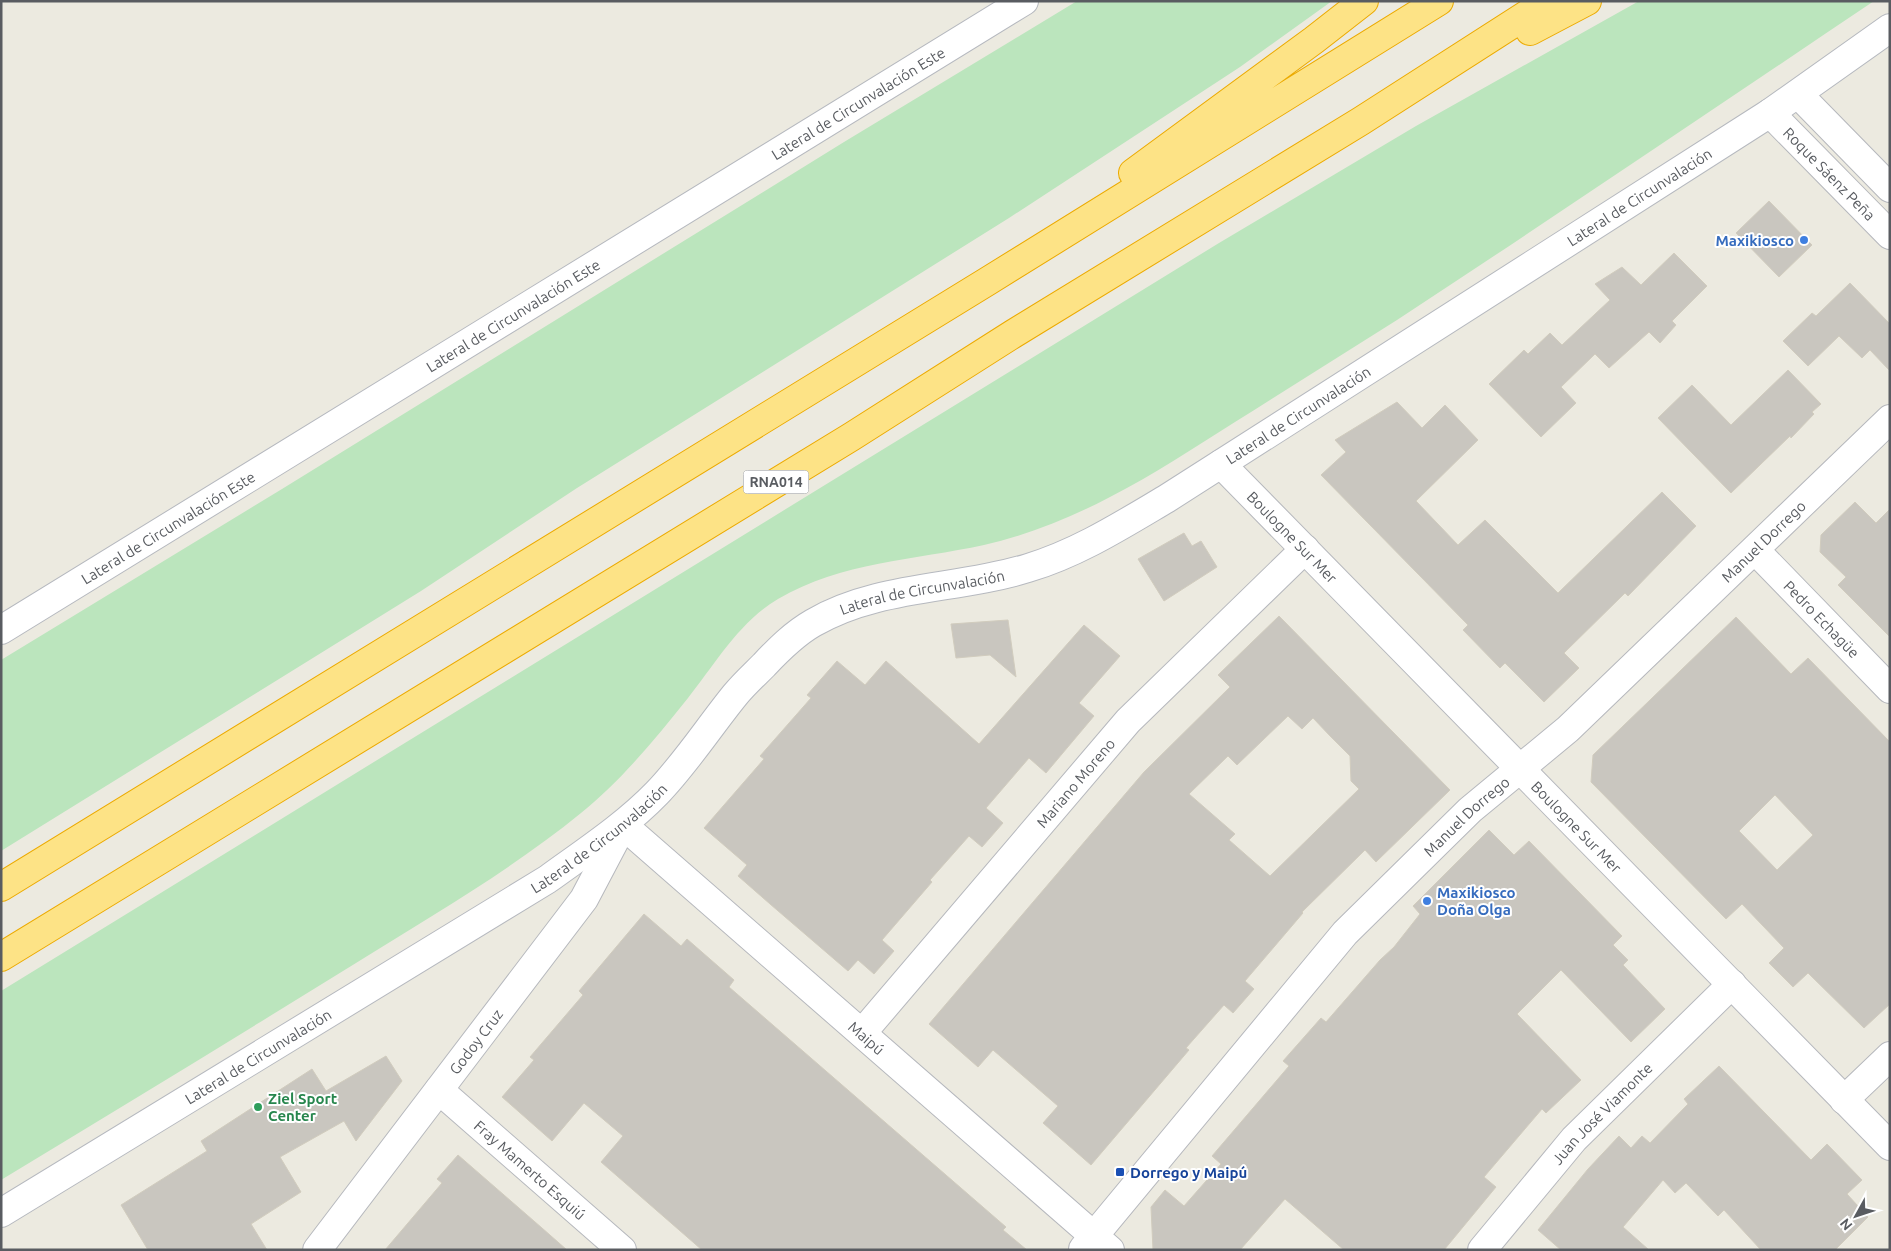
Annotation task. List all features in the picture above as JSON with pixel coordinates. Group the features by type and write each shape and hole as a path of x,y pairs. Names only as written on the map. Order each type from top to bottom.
{"highway":[{"path":"988,281 1364,1"},
{"path":"1,887 1440,1"},
{"name":"RNA014","path":"1,957 851,437 1005,339 1361,121 1548,1"},
{"path":"1361,121 1587,1"}],"street":[{"name":"Lateral de Circunvalación Este","path":"1,630 1024,1"},
{"name":"Lateral de Circunvalación","path":"1,1214 548,879 622,825 658,792 737,693 792,637 840,609 904,592 979,580 1027,568 1065,555 1110,532 1220,464 1770,113 1890,28"},
{"path":"1798,94 1890,188"},
{"name":"Roque Sáenz Peña","path":"1770,113 1890,235"},
{"name":"Manuel Dorrego","path":"1096,1245 1345,933 1470,810 1568,729 1890,419"},
{"name":"Boulogne Sur Mer","path":"1220,464 1890,1146"},
{"name":"Mariano Moreno","path":"862,1032 1128,721 1305,549"},
{"name":"Pedro Echagüe","path":"1755,550 1890,689"},
{"name":"Maipú","path":"622,825 862,1032 1096,1245"},
{"name":"Godoy Cruz","path":"317,1250 584,900 622,825"},
{"name":"Juan José Viamonte","path":"1482,1250 1574,1139 1732,984"},
{"path":"1844,1100 1890,1056"},
{"name":"Fray Mamerto Esquiú","path":"439,1090 622,1250"}],"green space":[{"path":"1077,1 1332,1 1240,67 1009,218 577,488 421,591 1,851 1,660"},
{"path":"1639,1 1874,1 1397,320 1126,489 1064,519 1033,531 984,545 853,570 827,577 778,599 751,619 728,644 676,713 624,773 596,801 554,834 499,873 443,909 1,1180 1,991 1219,243 1416,126"}],"building":[{"path":"1769,201 1812,245 1779,277 1736,233"},
{"path":"1674,253 1707,286 1672,321 1676,325 1660,343 1649,332 1609,368 1595,354 1561,387 1576,403 1541,437 1489,384 1524,350 1528,354 1550,333 1562,345 1610,300 1595,284 1622,267 1641,285"},
{"path":"1850,283 1890,324 1890,371 1870,350 1862,358 1839,336 1808,366 1783,341 1812,313 1816,316"},
{"path":"1788,370 1821,404 1791,438 1790,436 1731,493 1658,418 1692,385 1731,425"},
{"path":"1397,402 1422,428 1445,405 1478,440 1416,501 1458,545 1485,520 1558,593 1662,492 1696,526 1628,596 1625,593 1564,653 1579,668 1544,702 1505,663 1500,668 1463,630 1468,625 1321,475 1346,452 1335,440"},
{"path":"1855,502 1876,523 1890,509 1890,637 1838,585 1846,577 1820,552 1821,535"},
{"path":"1184,533 1192,546 1201,541 1217,567 1164,601 1138,559"},
{"path":"1279,616 1450,790 1376,862 1365,850 1302,912 1245,981 1254,989 1233,1013 1224,1005 1186,1048 1189,1050 1091,1165 1043,1123 1058,1106 993,1050 978,1067 929,1024 1144,772 1230,687 1218,675","holes":["1288,716 1302,729 1313,718 1350,756 1351,781 1359,789 1270,876 1229,840 1235,834 1189,794 1228,756 1237,765"]},
{"path":"1736,617 1791,674 1808,658 1890,742 1890,1004 1864,1028 1808,973 1793,987 1769,963 1784,948 1742,904 1726,919 1591,782 1593,755","holes":["1775,795 1813,835 1777,870 1739,831"]},
{"path":"1008,620 1016,677 990,655 956,658 951,624"},
{"path":"1084,625 1120,656 1079,703 1094,716 1046,773 1029,758 986,808 1003,823 982,847 969,836 930,880 932,882 882,940 894,951 874,974 858,960 848,971 738,876 747,865 704,828 764,759 760,756 811,698 807,695 837,661 865,685 886,661 979,744"},
{"path":"1489,830 1514,855 1529,841 1622,936 1613,945 1628,960 1623,965 1665,1009 1631,1042 1561,970 1517,1014 1581,1080 1546,1113 1542,1109 1484,1177 1496,1187 1444,1250 1344,1250 1285,1199 1240,1250 1153,1250 1151,1207 1165,1190 1184,1206 1221,1164 1212,1156 1289,1066 1283,1061 1321,1018 1326,1022 1380,960 1394,947 1420,914 1413,906"},
{"path":"644,914 681,946 687,939 734,980 729,987 1006,1227 1003,1230 1027,1250 702,1250 601,1162 623,1136 584,1103 552,1141 502,1097 534,1060 530,1057 583,995 579,991"},
{"path":"386,1056 402,1081 356,1141 344,1121 280,1157 301,1192 251,1224 267,1250 148,1250 121,1205 207,1151 201,1141 312,1069 326,1091"},
{"path":"1719,1066 1811,1160 1827,1144 1862,1180 1847,1194 1868,1217 1835,1250 1761,1250 1724,1210 1718,1216 1686,1183 1675,1193 1663,1180 1623,1227 1649,1250 1561,1250 1538,1230 1588,1169 1619,1136 1631,1148 1642,1136 1650,1143 1688,1104 1684,1099"},
{"path":"458,1155 567,1250 385,1250 442,1183 437,1179"}],"place":[{"name":"Maxikiosco","path":"1804,240"},
{"name":"Maxikiosco Doña Olga","path":"1427,901"},
{"name":"Ziel Sport Center","path":"258,1107"},
{"name":"Dorrego y Maipú","path":"1120,1172"}]}
